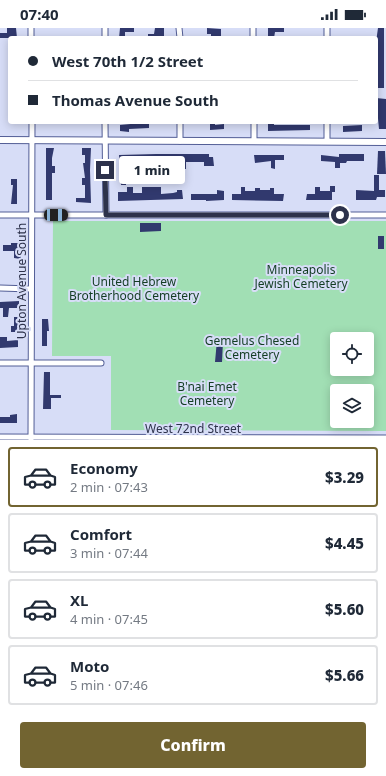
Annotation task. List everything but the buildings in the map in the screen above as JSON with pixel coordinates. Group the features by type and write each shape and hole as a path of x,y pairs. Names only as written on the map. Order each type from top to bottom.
{"street":[{"name":"Upton Avenue South","path":"31,439 32,124"},
{"path":"105,124 106,215"},
{"path":"180,124 180,141"},
{"path":"254,124 254,141"},
{"path":"327,124 328,141"},
{"path":"0,140 386,142"},
{"path":"0,215 386,215"},
{"path":"0,288 31,288"},
{"path":"0,363 101,363"},
{"name":"West 72nd Street","path":"0,437 31,439 386,438"}],"green space":[{"path":"53,221 386,221 386,431 111,430 111,356 52,356"}],"route":[{"path":"105,170 106,215 340,215"}],"park label":[{"name":"Minneapolis Jewish Cemetery","path":"301,276"},
{"name":"United Hebrew Brotherhood Cemetery","path":"134,288"},
{"name":"Gemelus Chesed Cemetery","path":"252,347"},
{"name":"B'nai Emet Cemetery","path":"207,393"}]}
